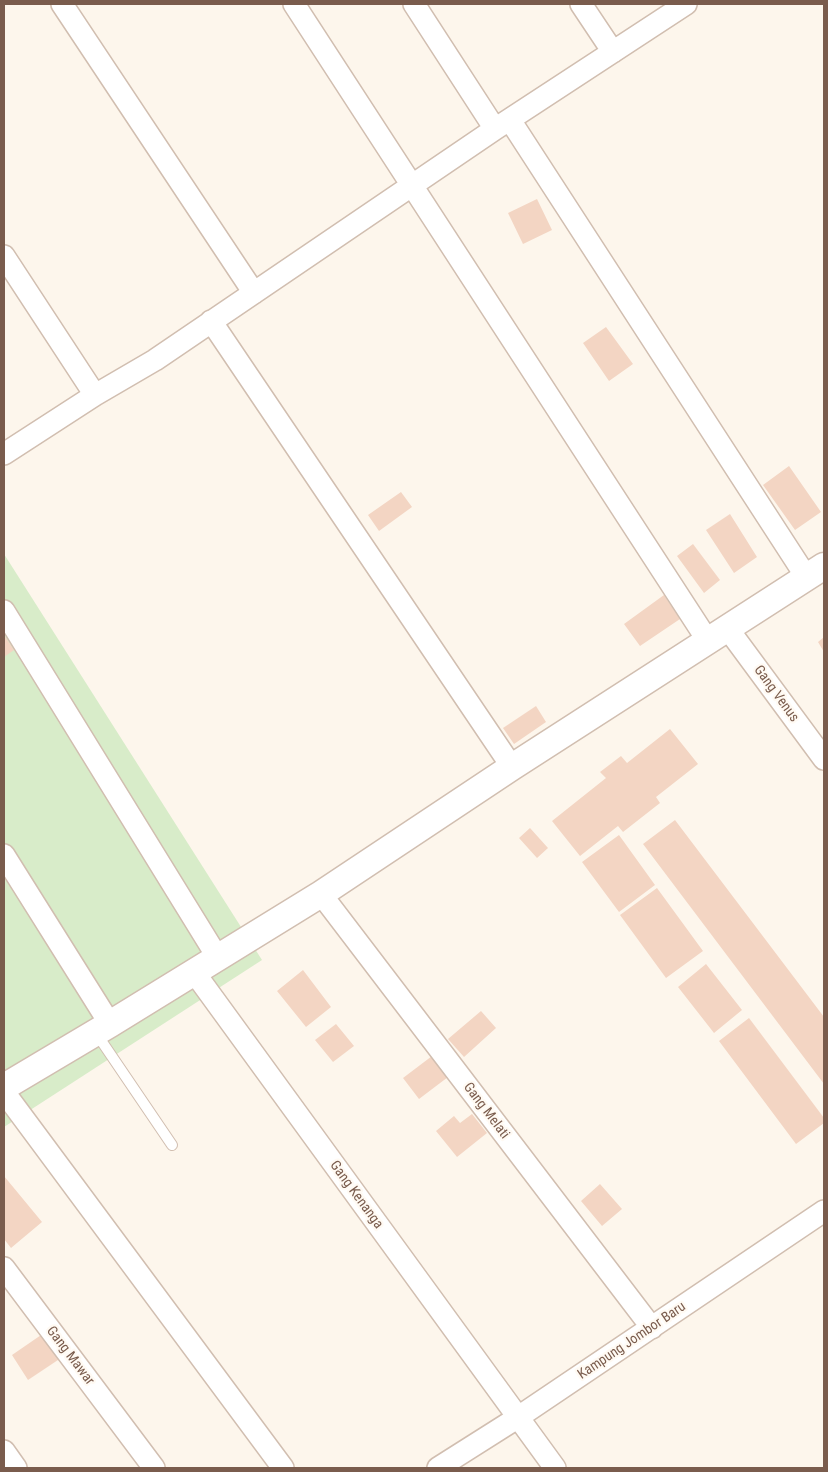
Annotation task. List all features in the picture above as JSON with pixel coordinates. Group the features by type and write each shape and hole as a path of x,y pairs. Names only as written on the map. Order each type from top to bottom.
{"street":[{"path":"62,4 254,292"},
{"name":"Gang Venus","path":"294,4 413,185 718,635 824,759"},
{"path":"4,1087 320,894 512,767 818,573 503,125 414,4"},
{"path":"580,4 613,52"},
{"path":"7,444 155,360 413,185 686,4"},
{"path":"4,256 95,395"},
{"path":"211,322 512,767"},
{"path":"4,611 218,958"},
{"path":"4,855 103,1028"},
{"name":"Gang Melati","path":"320,894 652,1328"},
{"name":"Gang Kenanga","path":"194,972 555,1468"},
{"path":"4,1092 283,1468"},
{"name":"Kampung Jombor Baru","path":"438,1468 517,1418 824,1211"},
{"name":"Gang Mawar","path":"4,1268 154,1468"},
{"path":"4,1451 16,1468"}],"lane":[{"path":"103,1028 172,1146"}],"green space":[{"path":"4,554 262,960 4,1127"}],"building":[{"path":"537,199 552,230 523,244 508,213"},
{"path":"606,327 633,364 609,381 583,343"},
{"path":"789,466 821,512 795,530 763,485"},
{"path":"401,492 412,507 379,531 368,515"},
{"path":"730,514 757,557 734,573 706,530"},
{"path":"693,544 720,580 704,593 677,556"},
{"path":"664,595 680,619 640,646 624,624"},
{"path":"4,635 14,650 4,657"},
{"path":"824,637 824,652 818,642"},
{"path":"536,706 546,722 514,744 503,728"},
{"path":"670,729 698,764 656,797 660,803 623,832 618,826 580,856 552,821 606,778 600,772 621,756 627,763"},
{"path":"675,820 824,1017 824,1084 643,844"},
{"path":"530,828 548,848 537,858 519,838"},
{"path":"619,835 655,885 619,912 582,862"},
{"path":"657,888 703,951 666,978 620,915"},
{"path":"706,964 742,1010 714,1033 678,987"},
{"path":"303,970 331,1007 306,1027 277,991"},
{"path":"481,1011 496,1028 464,1057 448,1039"},
{"path":"749,1018 824,1118 824,1123 796,1144 719,1041"},
{"path":"336,1024 354,1046 333,1062 315,1040"},
{"path":"436,1053 452,1074 419,1099 403,1078"},
{"path":"472,1114 487,1133 457,1157 436,1131 454,1116 460,1123"},
{"path":"4,1176 42,1222 11,1248 4,1239"},
{"path":"600,1184 622,1209 602,1226 581,1201"},
{"path":"44,1333 61,1358 28,1380 12,1355"}]}
